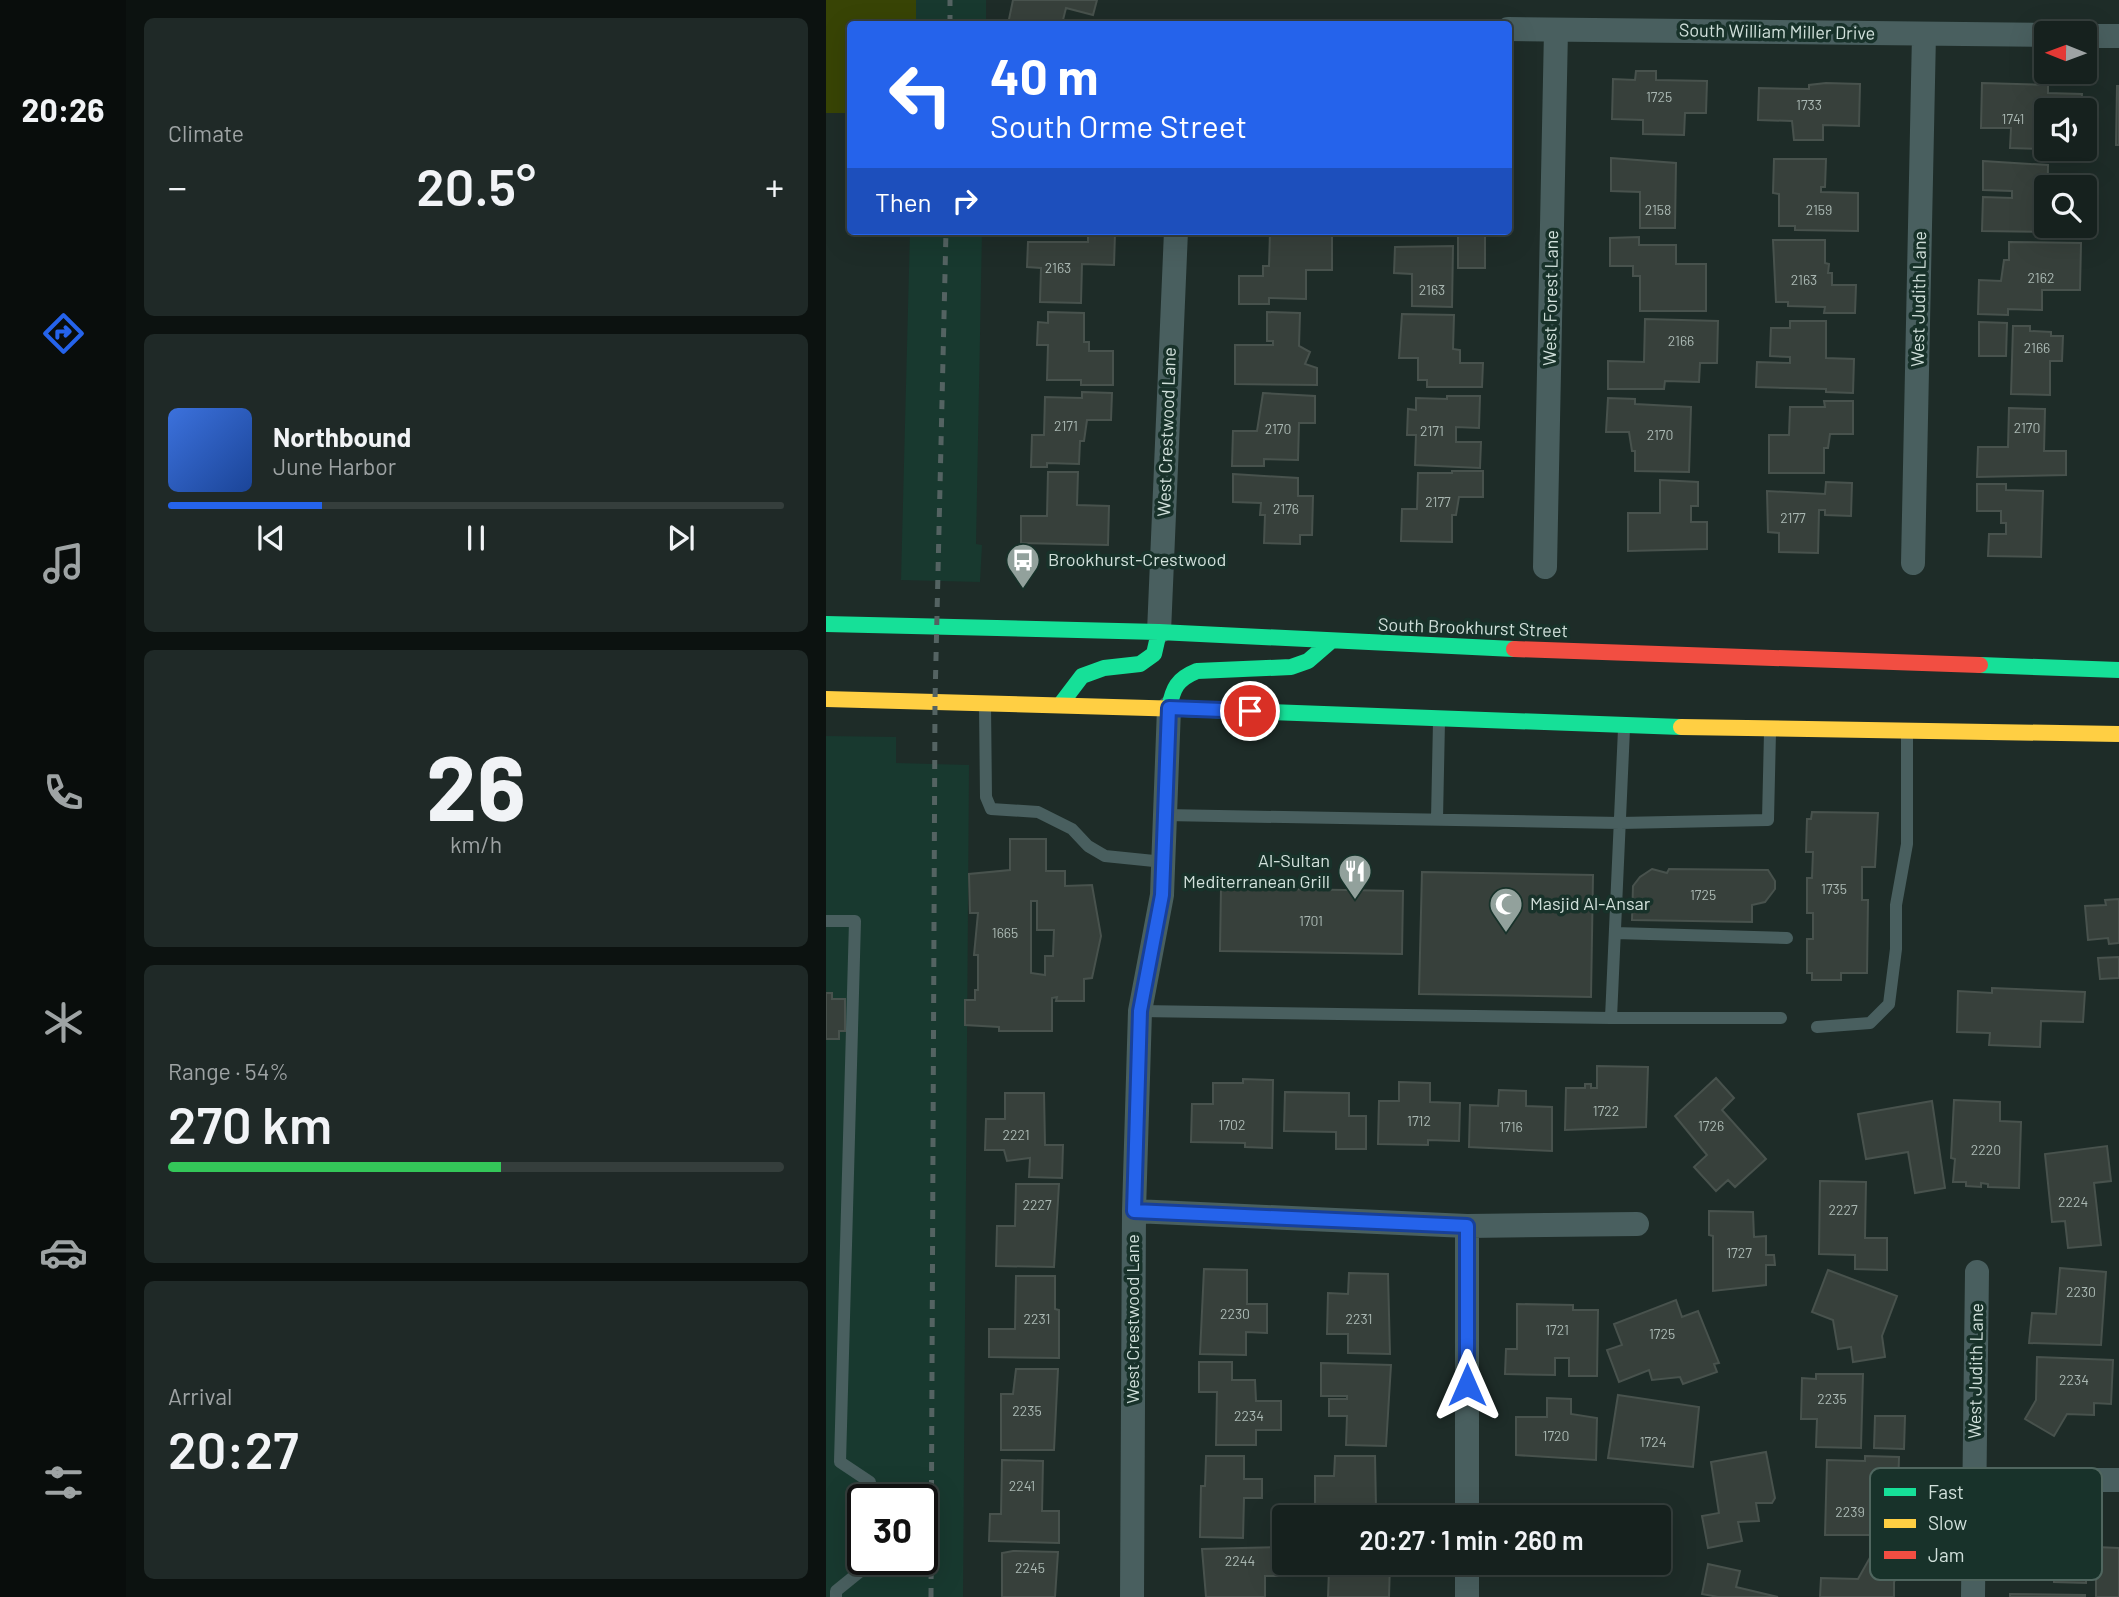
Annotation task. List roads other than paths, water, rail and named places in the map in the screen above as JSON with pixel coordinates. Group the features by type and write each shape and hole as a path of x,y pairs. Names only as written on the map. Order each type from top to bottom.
{"main road":[{"name":"South Brookhurst Street","path":"826,624 1159,632 1330,642 2119,670"},
{"path":"1060,705 1082,676 1104,668 1140,664 1154,654 1159,632"},
{"path":"1169,708 1175,686 1187,674 1203,669 1282,668 1306,662 1330,642"},
{"path":"826,699 985,701 1624,726 2119,734"}],"street":[{"name":"South William Miller Drive","path":"1512,29 2034,35"},
{"name":"West Forest Lane","path":"1545,567 1556,30"},
{"name":"West Judith Lane","path":"1913,563 1924,34"},
{"path":"2097,36 2119,36"},
{"name":"West Crestwood Lane","path":"1159,632 1176,235"},
{"name":"West Crestwood Lane","path":"1132,1597 1134,1211 1140,1011 1162,895 1169,708"},
{"path":"1134,1211 1467,1226 1637,1224"},
{"path":"1467,1226 1467,1505"},
{"name":"West Judith Lane","path":"1975,1468 1977,1272"},
{"path":"1467,1575 1467,1597"}],"lane":[{"path":"985,701 986,797 991,808 1038,812 1072,829 1088,846 1105,856 1164,862"},
{"path":"1437,819 1439,717"},
{"path":"1611,1018 1624,726"},
{"path":"1165,815 1620,823 1768,820 1770,728"},
{"path":"1817,1027 1870,1023 1889,1004 1896,905 1907,844 1907,731"},
{"path":"826,921 855,921 839,1462 870,1484"},
{"path":"1615,933 1787,938"},
{"path":"1140,1011 1781,1018"},
{"path":"836,1597 836,1591 856,1575"}],"railway":[{"path":"950,0 950,21"},
{"path":"931,1597 935,700 946,235"}],"place":[{"name":"Brookhurst-Crestwood","path":"1023,590"},
{"name":"Al-Sultan Mediterranean Grill","path":"1355,901"},
{"name":"Masjid Al-Ansar","path":"1506,934"}]}
